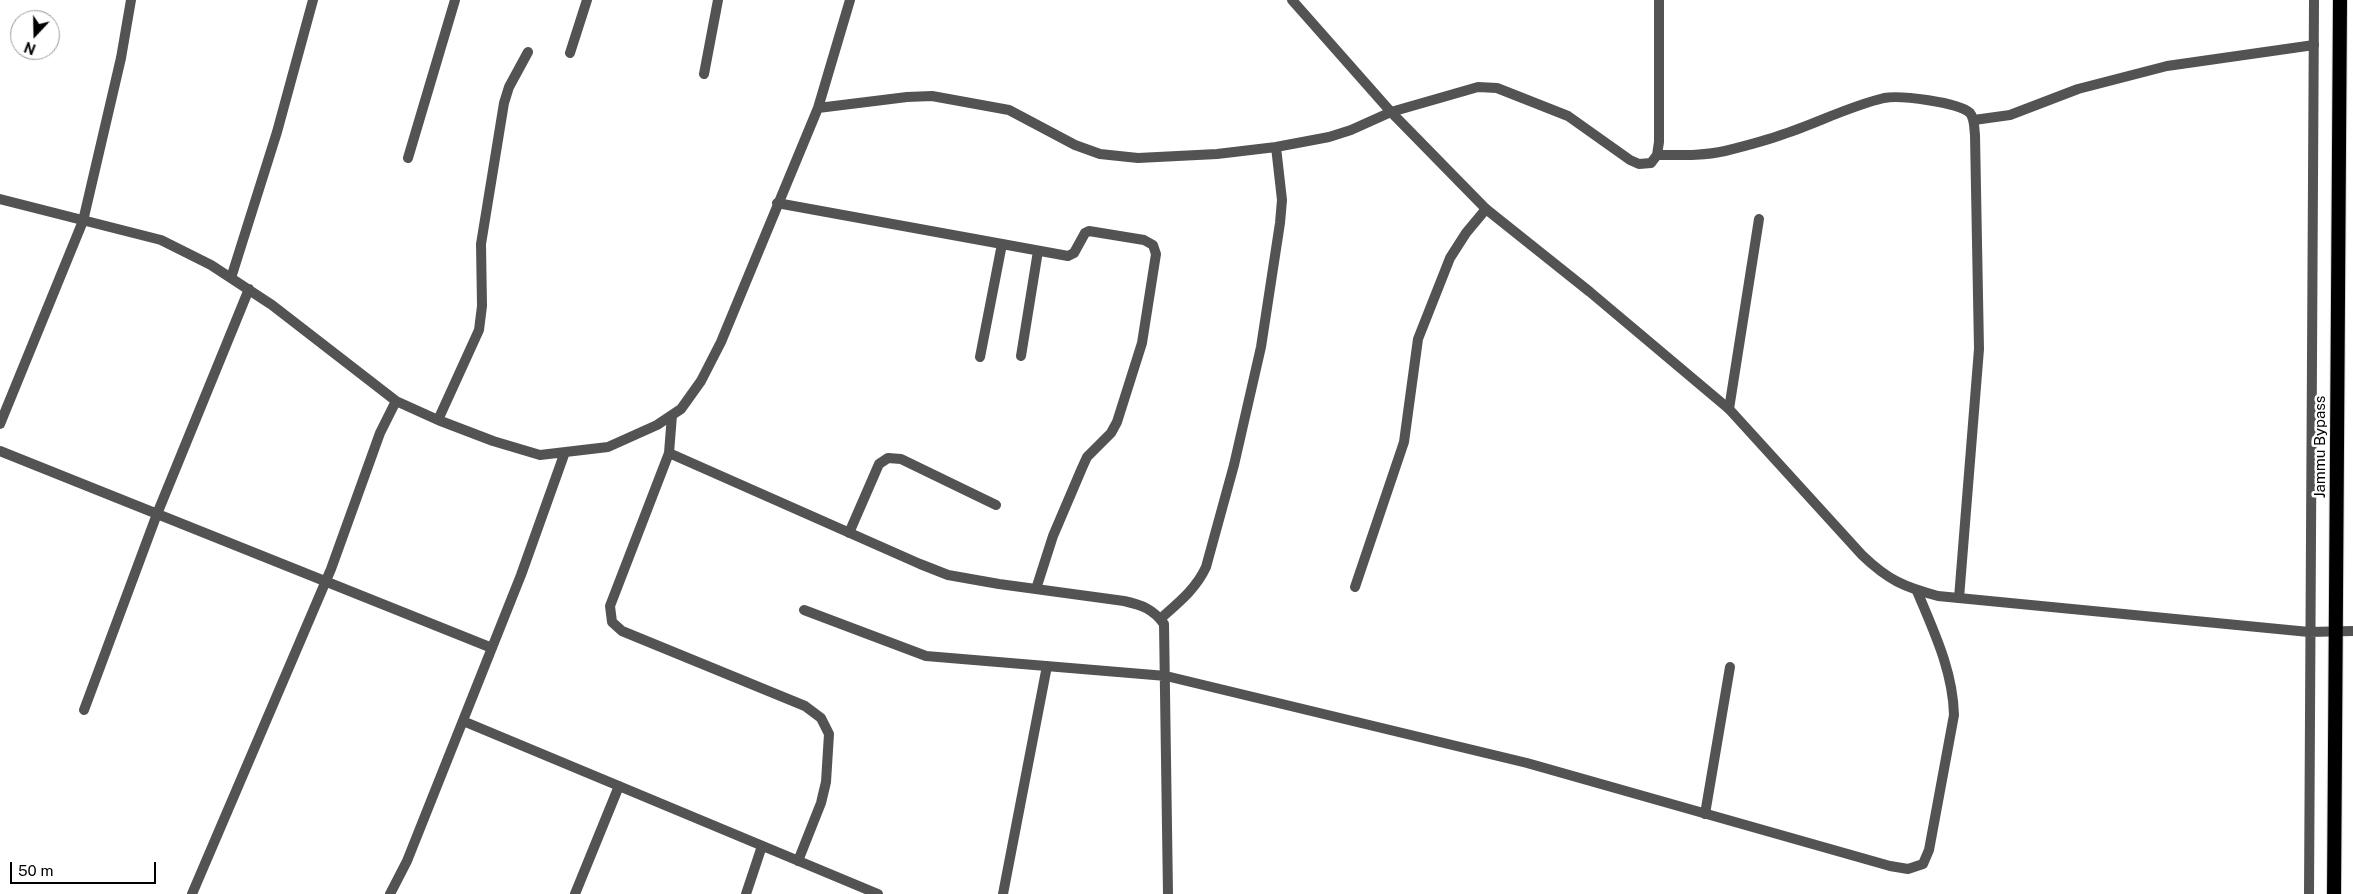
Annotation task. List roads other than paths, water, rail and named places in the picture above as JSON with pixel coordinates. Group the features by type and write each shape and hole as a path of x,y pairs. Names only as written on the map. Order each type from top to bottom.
{"highway":[{"name":"Jammu Bypass","path":"2334,894 2340,0"}],"street":[{"path":"0,424 83,222 121,58 131,0"},
{"path":"231,278 277,132 313,0"},
{"path":"408,158 455,0"},
{"path":"570,53 587,0"},
{"path":"704,74 718,0"},
{"path":"0,199 83,222 161,240 211,264 272,304 396,401 438,420 493,441 540,455 608,447 656,425 681,409 701,382 721,342 818,108 850,0"},
{"path":"1292,0 1391,112 1486,209 1590,292 1729,409 1862,555 1878,571 1897,583 1918,591 1959,598 2309,632 2353,630"},
{"path":"818,108 907,97 932,96 1008,110 1075,145 1118,158 1217,154 1276,147 1329,137 1351,130 1391,112 1478,87 1497,88 1568,116 1630,160 1639,164 1651,163 1657,155 1659,142 1659,0"},
{"path":"2309,894 2314,0"},
{"path":"1974,120 2010,114 2078,90 2166,66 2314,45"},
{"path":"438,420 479,330 482,306 481,244 504,103 509,87 528,52"},
{"path":"1657,155 1702,155 1723,151 1783,135 1868,103 1887,98 1908,97 1935,102 1962,109 1969,113 1974,120 1979,349 1959,598"},
{"path":"1160,619 1192,590 1206,567 1234,465 1261,347 1280,223 1282,200 1276,147"},
{"path":"778,203 1068,256 1074,253 1085,232 1089,231 1144,240 1154,245 1156,254 1142,343 1117,422 1111,433 1088,457 1082,468 1053,536 1036,589"},
{"path":"1356,587 1404,442 1418,339 1450,258 1486,209"},
{"path":"1729,409 1759,219"},
{"path":"980,357 1002,244"},
{"path":"1021,356 1038,251"},
{"path":"84,710 157,514 249,290"},
{"path":"192,894 326,582 380,433 396,401"},
{"path":"672,415 670,453 610,606 612,622 622,631 805,706 821,718 829,734 826,782 821,802 798,860"},
{"path":"0,451 492,648"},
{"path":"390,894 407,860 521,575 565,452"},
{"path":"670,453 948,575 1141,605 1155,612 1164,624 1168,894"},
{"path":"849,533 879,464 888,458 901,459 996,505"},
{"path":"804,610 926,656 1166,676 1527,763 1890,866 1908,869 1923,864 1929,850 1954,715 1953,694 1947,666 1918,591"},
{"path":"1003,894 1047,666"},
{"path":"1705,814 1730,667"},
{"path":"463,721 878,894"},
{"path":"575,894 619,786"},
{"path":"746,894 762,846"}]}
